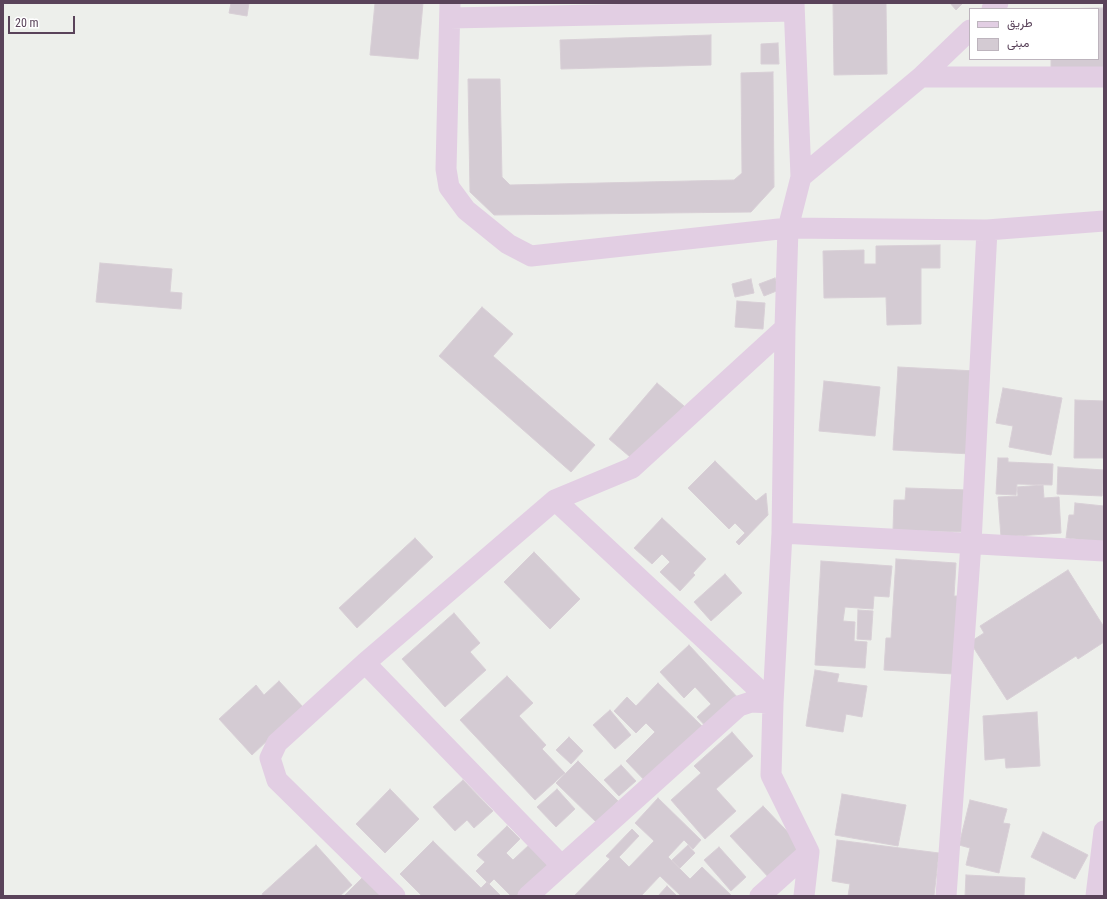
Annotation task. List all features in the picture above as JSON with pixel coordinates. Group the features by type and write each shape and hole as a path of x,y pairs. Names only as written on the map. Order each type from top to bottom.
{"street":[{"path":"804,896 808,852 771,775 773,703 782,533 788,228 801,177 794,7 450,11 446,169 449,186 466,210 508,244 531,256 788,228 987,230 1104,221"},
{"path":"801,177 921,77 969,31"},
{"path":"921,77 1104,77"},
{"path":"946,896 971,543 987,230"},
{"path":"395,896 277,780 270,758 277,743 366,663 555,500 632,468 785,328"},
{"path":"555,500 773,703"},
{"path":"782,533 1104,551"},
{"path":"366,663 561,865"},
{"path":"528,896 739,706 751,702 773,703"},
{"path":"1096,896 1104,831"},
{"path":"760,896 808,852"}],"building":[{"path":"231,3 249,3 247,16 229,13"},
{"path":"375,3 423,3 418,59 370,55"},
{"path":"833,3 886,3 887,74 834,75"},
{"path":"950,3 963,3 956,10"},
{"path":"1099,8 1104,8 1104,76 1051,76 1051,60 1099,60"},
{"path":"711,35 711,65 561,69 560,40"},
{"path":"778,43 779,64 761,64 761,44"},
{"path":"773,72 774,187 751,212 494,215 470,192 468,79 500,79 502,177 510,185 734,180 742,173 741,73"},
{"path":"940,245 940,268 921,268 921,324 887,325 886,297 824,298 823,251 864,250 864,264 876,264 876,246"},
{"path":"100,263 172,269 170,292 182,293 181,309 96,302"},
{"path":"775,278 779,290 764,296 759,284"},
{"path":"751,279 754,293 735,297 732,284"},
{"path":"737,301 765,303 763,329 735,327"},
{"path":"482,307 513,334 493,356 595,445 571,472 439,356"},
{"path":"898,367 976,371 971,454 893,450"},
{"path":"824,381 880,387 875,436 819,431"},
{"path":"657,383 684,406 636,462 609,439"},
{"path":"1003,388 1062,398 1051,455 1009,447 1013,426 996,423"},
{"path":"1075,400 1104,401 1104,458 1074,458"},
{"path":"998,458 1008,458 1008,462 1053,464 1052,485 1017,484 1016,495 996,494"},
{"path":"715,461 756,501 766,493 768,515 739,545 736,542 745,533 735,523 729,529 688,488"},
{"path":"1058,467 1104,470 1102,496 1057,494"},
{"path":"1043,485 1044,498 1059,497 1061,533 1001,537 998,497 1018,496 1017,487"},
{"path":"906,488 969,490 968,532 893,530 894,500 905,500"},
{"path":"1075,503 1104,506 1104,542 1066,538 1069,515 1074,515"},
{"path":"662,518 706,559 693,573 695,575 680,591 660,572 670,562 662,554 652,564 634,548"},
{"path":"415,538 433,557 357,628 339,608"},
{"path":"534,552 580,599 550,629 504,582"},
{"path":"896,559 956,563 954,596 959,596 954,674 884,670 886,638 891,638"},
{"path":"821,561 892,566 889,597 874,596 873,609 845,607 843,621 855,622 854,641 867,642 865,668 815,665"},
{"path":"1068,570 1104,627 1104,642 1078,659 1076,656 1007,700 970,642 984,633 980,626"},
{"path":"725,574 742,593 711,621 694,602"},
{"path":"858,610 873,611 871,640 857,639"},
{"path":"454,613 480,643 470,652 486,670 445,707 402,659"},
{"path":"689,645 740,700 708,729 697,717 711,704 695,687 684,698 660,672"},
{"path":"815,670 839,674 837,682 867,686 862,717 846,714 843,732 806,726"},
{"path":"507,676 533,703 519,716 546,745 542,749 565,773 535,800 460,720"},
{"path":"279,681 303,707 252,755 219,719 256,685 264,695"},
{"path":"658,683 705,729 649,785 626,761 655,732 646,723 636,733 614,711 627,697 636,706"},
{"path":"610,710 631,735 615,749 593,725"},
{"path":"1037,712 1040,766 1006,768 1005,758 985,760 983,716"},
{"path":"732,732 753,756 716,789 736,811 705,839 671,800 701,773 694,766"},
{"path":"569,737 583,751 571,764 556,750"},
{"path":"578,761 618,801 597,823 556,783"},
{"path":"621,765 636,781 619,796 604,780"},
{"path":"463,780 493,811 474,828 467,820 455,831 433,807"},
{"path":"390,789 419,819 385,853 356,824"},
{"path":"557,789 575,809 556,827 537,807"},
{"path":"842,794 906,805 898,846 835,835"},
{"path":"658,798 701,840 693,849 684,840 668,857 690,879 702,867 732,896 681,896 660,876 641,896 574,896 610,859 606,856 632,829 639,836 619,857 629,867 654,841 635,823"},
{"path":"970,800 1007,809 1003,823 1010,824 999,873 966,865 970,848 959,845"},
{"path":"763,806 804,849 771,880 730,836"},
{"path":"507,826 520,839 506,853 513,860 530,844 549,864 516,896 511,896 494,879 489,884 476,871 485,862 477,855"},
{"path":"1043,832 1088,855 1075,879 1031,857"},
{"path":"837,840 939,853 934,896 848,896 850,884 832,881"},
{"path":"433,841 481,888 487,882 501,896 422,896 400,874"},
{"path":"316,845 352,885 340,896 263,896 262,894"},
{"path":"688,845 695,853 680,868 672,860"},
{"path":"719,847 746,877 731,891 704,860"},
{"path":"966,875 1025,878 1024,896 965,896"},
{"path":"363,877 382,896 344,896"},
{"path":"667,886 677,896 658,896"}]}
